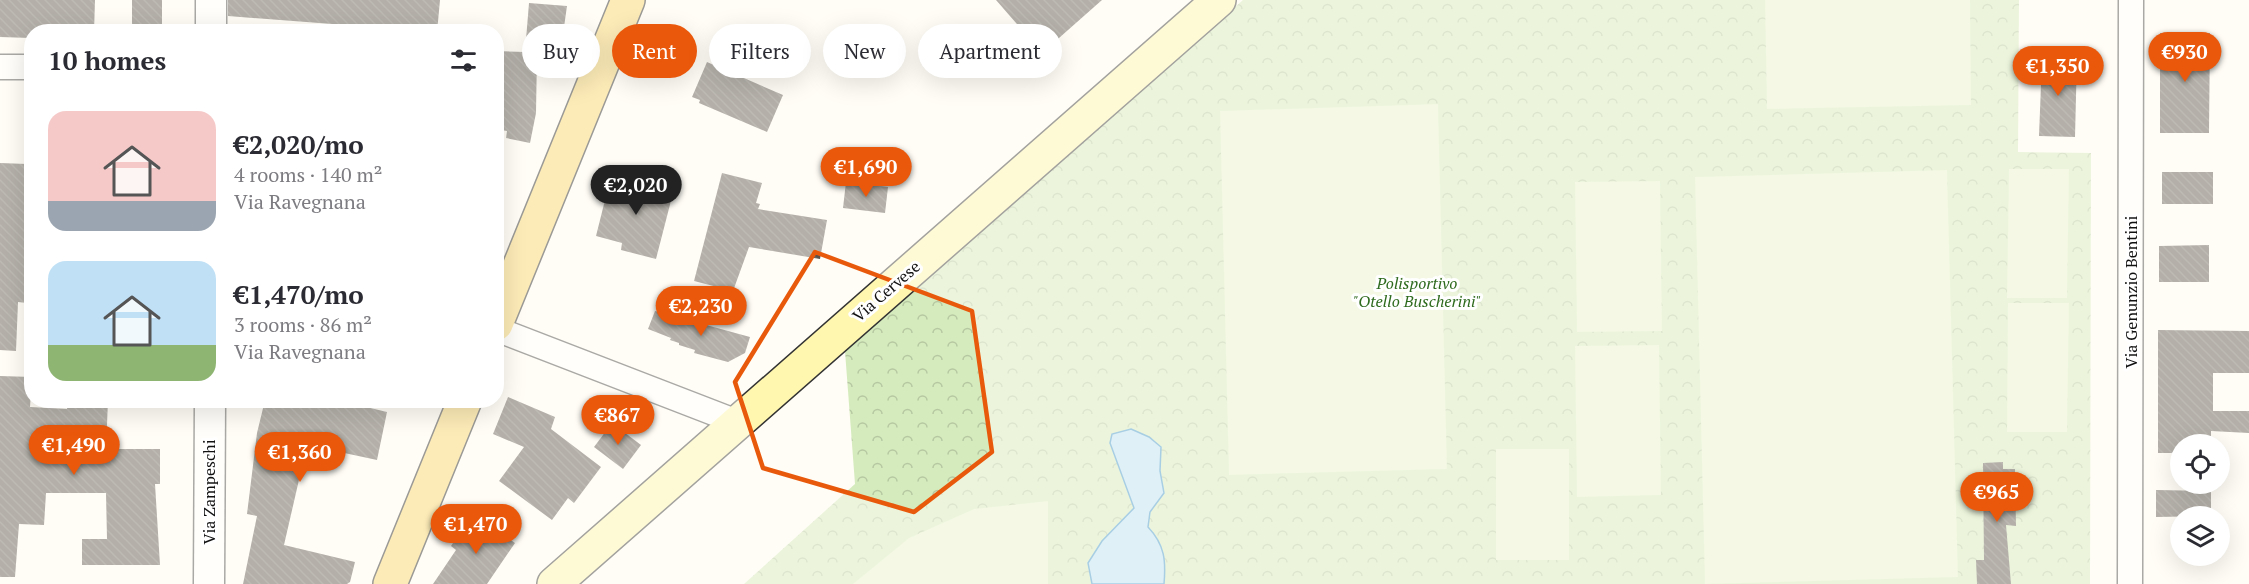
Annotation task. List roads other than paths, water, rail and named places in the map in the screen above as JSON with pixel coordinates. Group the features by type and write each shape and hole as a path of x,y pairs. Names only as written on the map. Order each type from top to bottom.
{"main road":[{"path":"504,304 628,0"},
{"name":"Via Cervese","path":"554,584 1219,0"},
{"path":"390,584 462,408"}],"street":[{"path":"211,0 211,24"},
{"name":"Via Genunzio Bentini","path":"2130,584 2131,0"},
{"path":"0,67 24,67"},
{"path":"504,332 737,422"},
{"name":"Via Zampeschi","path":"209,584 210,408"}],"water":[{"path":"1131,429 1149,437 1161,447 1160,471 1164,493 1150,512 1148,527 1158,540 1163,554 1164,584 1092,584 1088,563 1102,541 1134,508 1110,443 1112,434"}],"park label":[{"name":"Polisportivo \"Otello Buscherini\"","path":"1417,292"}]}
